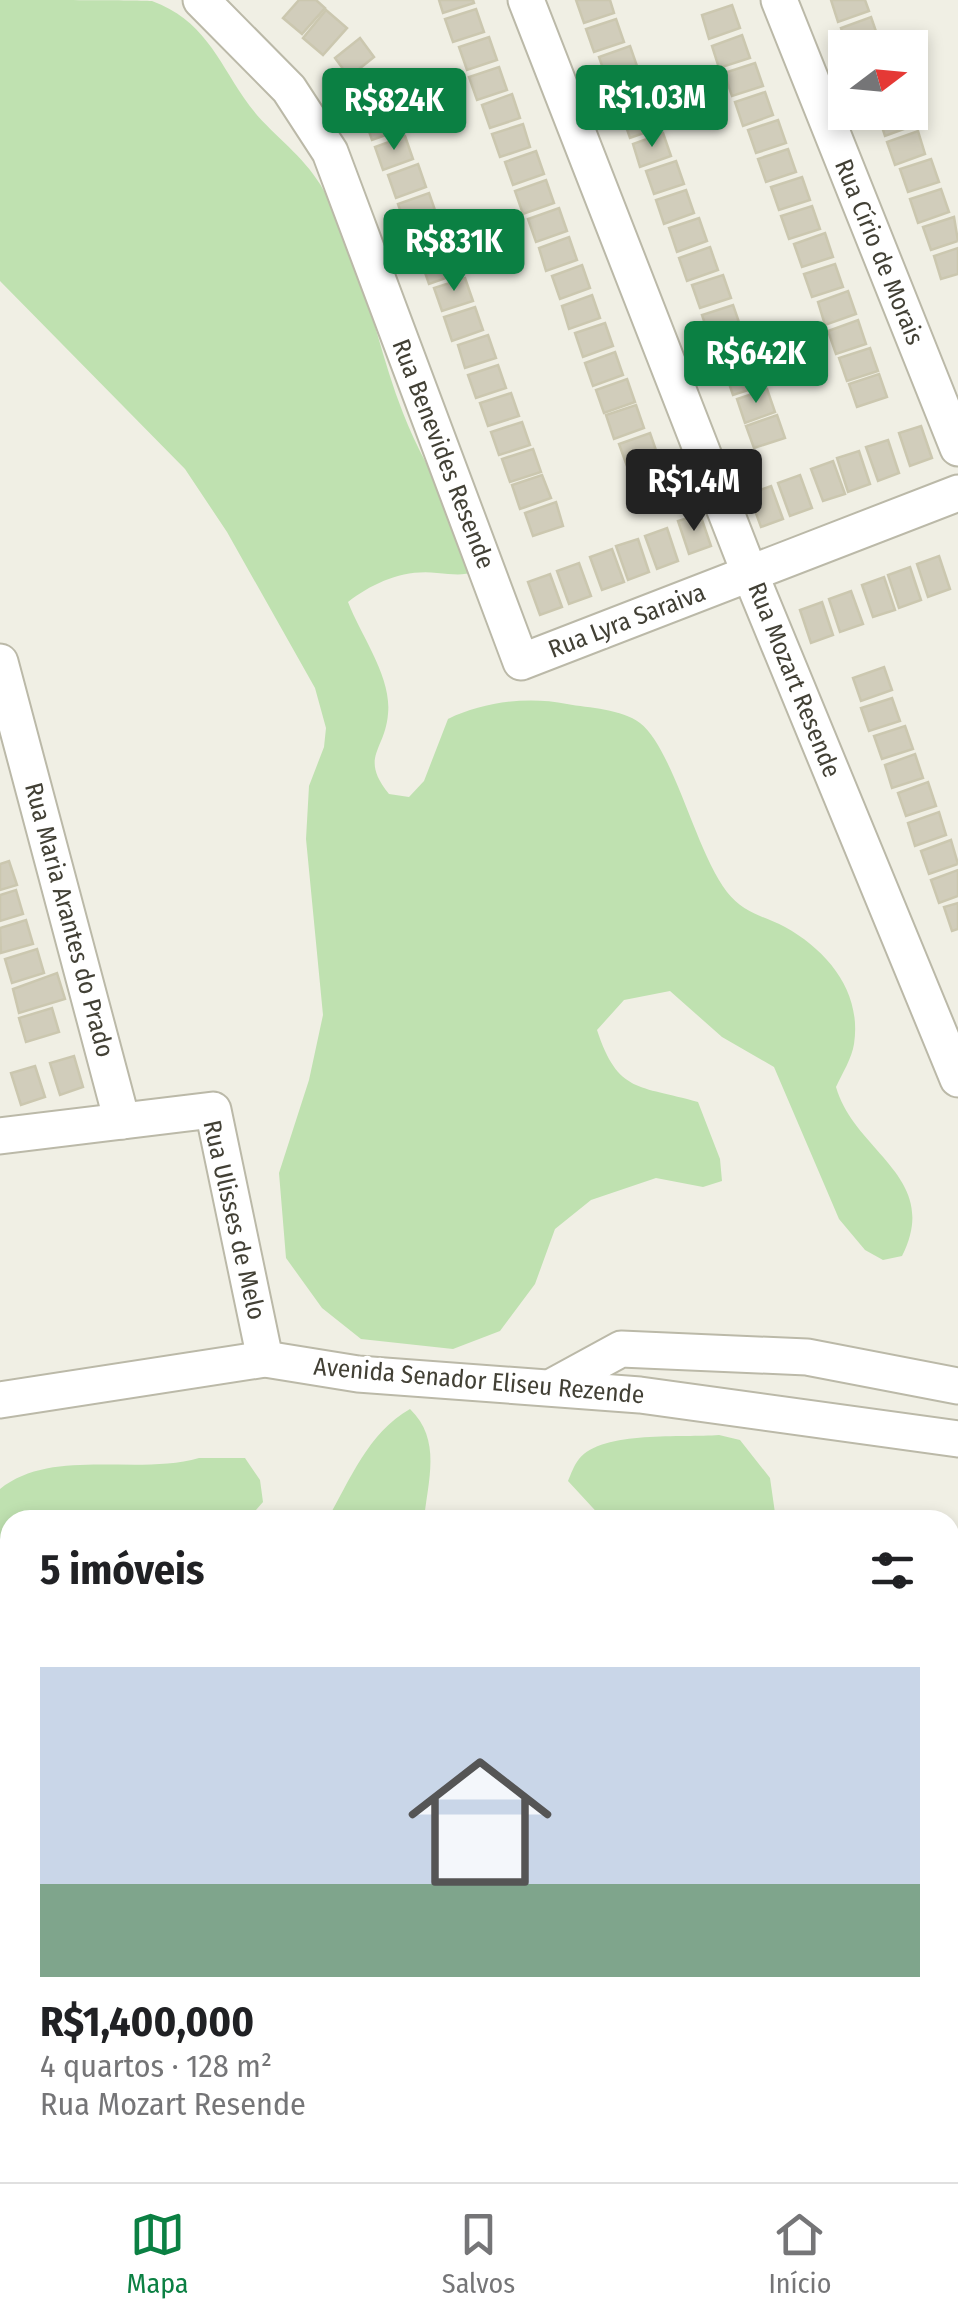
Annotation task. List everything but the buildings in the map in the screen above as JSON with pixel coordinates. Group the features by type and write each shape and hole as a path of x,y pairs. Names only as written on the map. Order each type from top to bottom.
{"street":[{"name":"Rua Benevides Resende","path":"202,0 289,89 330,152 521,662"},
{"name":"Rua Mozart Resende","path":"526,0 750,574 958,1079"},
{"name":"Rua Círio de Morais","path":"779,0 958,448"},
{"name":"Rua Lyra Saraiva","path":"521,662 958,493"},
{"name":"Rua Maria Arantes do Prado","path":"0,662 122,1121"},
{"name":"Rua Ulisses de Melo","path":"0,1136 213,1110 265,1359"},
{"path":"555,1385 620,1348 807,1357 958,1386"},
{"name":"Avenida Senador Eliseu Rezende","path":"0,1400 265,1359 358,1374 555,1385 958,1439"}],"green space":[{"path":"0,0 152,1 169,9 196,29 252,110 312,172 347,239 403,413 461,531 476,572 400,575 378,583 348,602 381,671 388,700 386,727 375,762 380,781 389,794 409,797 424,781 448,719 490,705 552,702 615,712 640,723 663,755 715,874 727,892 747,909 785,927 815,948 847,990 853,1007 854,1044 836,1087 846,1110 904,1185 911,1206 911,1229 902,1256 883,1260 865,1250 839,1219 774,1067 722,1037 670,991 624,1000 597,1030 613,1066 633,1084 698,1102 720,1159 722,1181 703,1187 656,1178 591,1200 555,1229 535,1284 500,1331 453,1349 361,1339 322,1308 286,1258 279,1173 309,1080 323,1015 306,839 309,786 324,747 326,728 315,688 227,532 185,469 0,281"},
{"path":"410,1409 426,1434 430,1475 425,1510 332,1510 371,1444"},
{"path":"719,1435 740,1440 770,1478 775,1510 595,1510 568,1481 579,1459 606,1443 644,1437"},
{"path":"199,1458 245,1458 260,1480 263,1502 256,1510 0,1510 0,1489 21,1476 44,1469 175,1463"}]}
